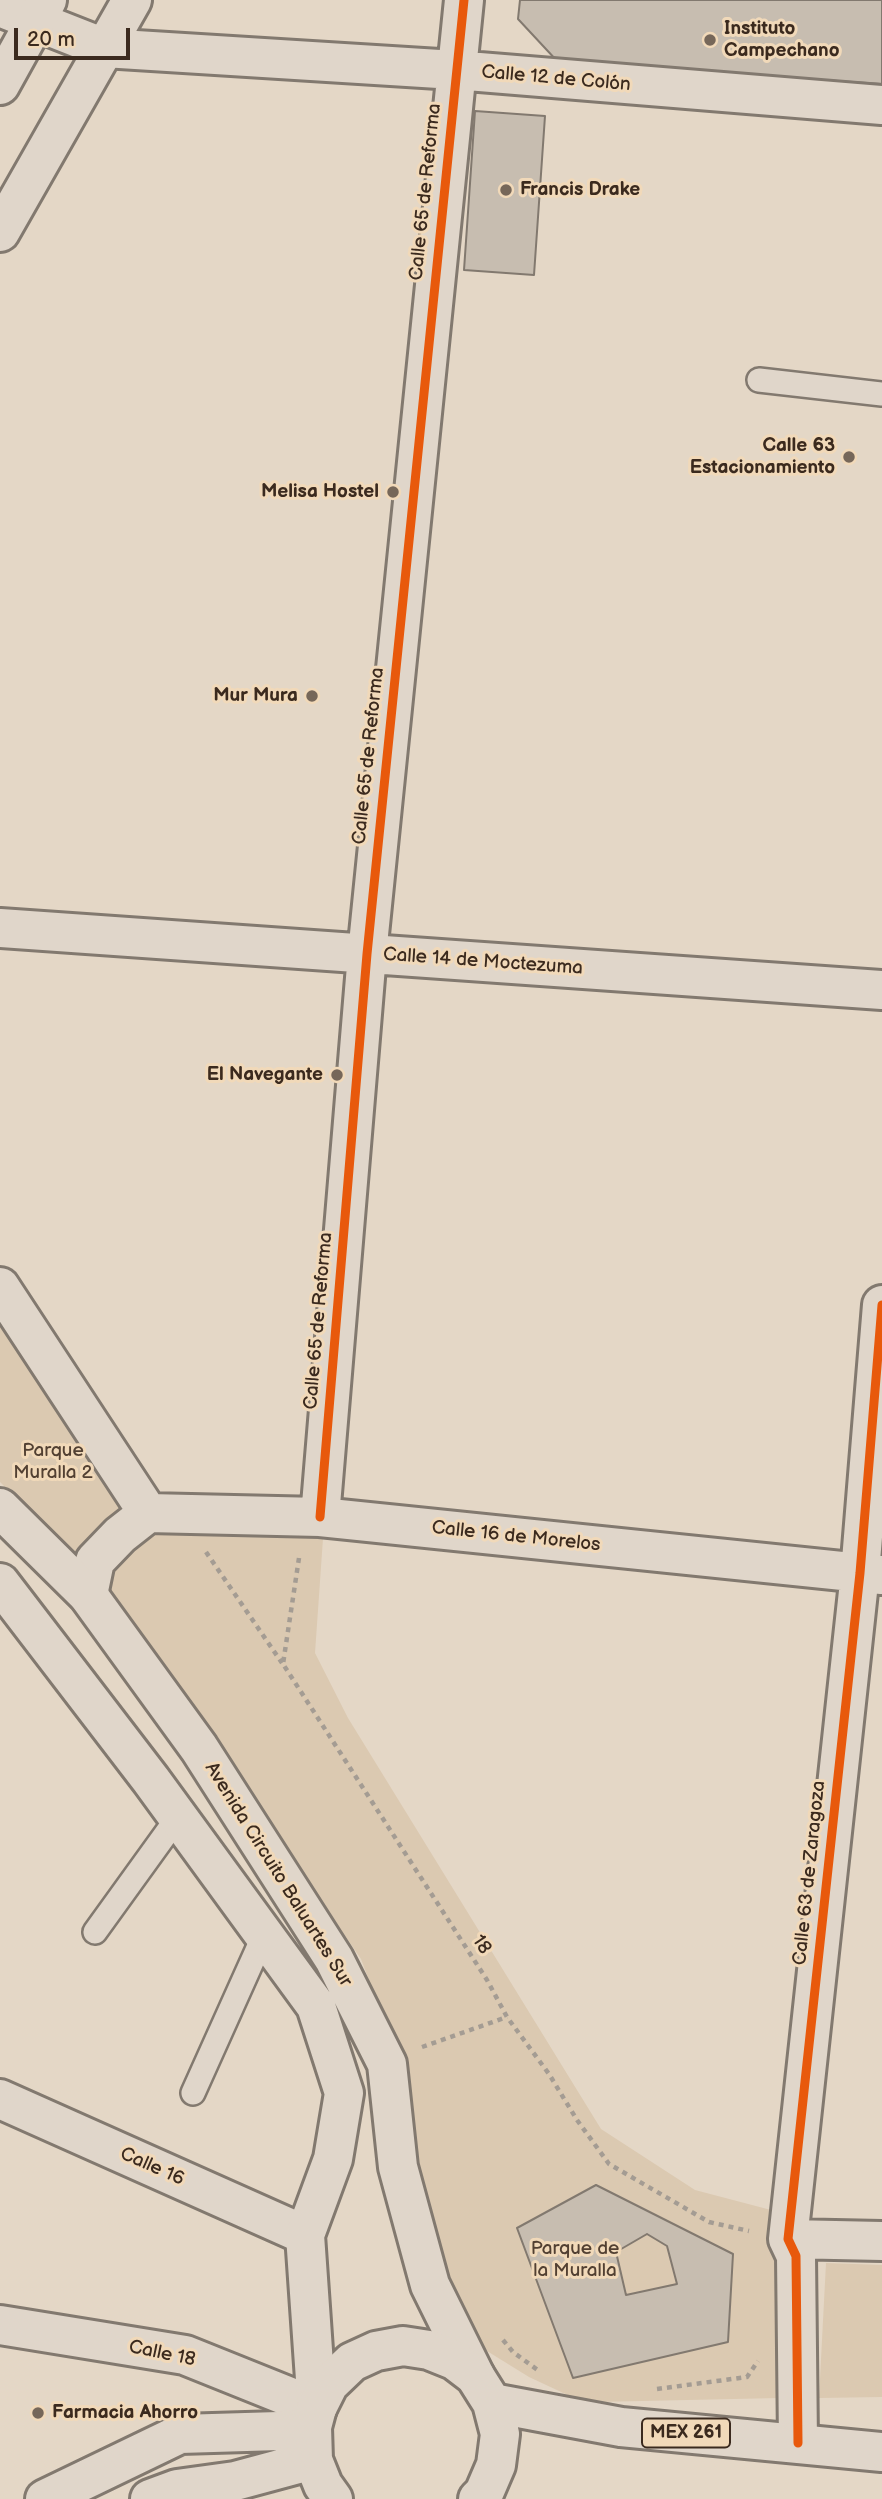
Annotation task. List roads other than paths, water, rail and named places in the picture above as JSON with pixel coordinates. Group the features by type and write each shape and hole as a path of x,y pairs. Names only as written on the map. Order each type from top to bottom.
{"street":[{"path":"0,232 132,0"},
{"name":"Calle 65 de Reforma","path":"312,1517 464,0"},
{"name":"Calle 12 de Colón","path":"0,7 42,10 104,48 455,71 882,105"},
{"path":"0,85 42,10"},
{"name":"Calle 14 de Moctezuma","path":"0,928 882,990"},
{"path":"0,1287 148,1513 120,1535 95,1561 88,1595"},
{"name":"Calle 63 de Zaragoza","path":"798,2443 796,2256 788,2239 871,1574 882,1305"},
{"name":"Avenida Circuito Baluartes Sur","path":"0,1508 88,1595 199,1748 334,1959 387,2064 397,2167 426,2272 484,2390 500,2434 496,2465 484,2493 478,2499"},
{"name":"Calle 16 de Morelos","path":"148,1513 312,1517 871,1574"},
{"name":"Avenida Circuito Baluartes Sur","path":"0,1583 178,1817 316,2006 344,2093 333,2159 305,2235 314,2431"},
{"name":"Calle 16","path":"0,2099 305,2235"},
{"path":"788,2239 882,2241"},
{"name":"Calle 18","path":"0,2325 185,2356 314,2431"},
{"name":"MEX 261","path":"314,2431 330,2384 352,2362 376,2350 403,2346 429,2350 454,2360 484,2390 621,2427 882,2452"},
{"path":"45,2499 180,2434 314,2431"},
{"path":"150,2499 177,2489 235,2480 314,2431"},
{"path":"314,2431 323,2485 333,2499"}],"lane":[{"path":"759,380 882,394"},
{"path":"95,1932 178,1817"},
{"path":"193,2093 264,1935"}],"place":[{"name":"Instituto Campechano","path":"710,40"},
{"name":"Francis Drake","path":"506,190"},
{"name":"Calle 63 Estacionamiento","path":"849,457"},
{"name":"Melisa Hostel","path":"393,492"},
{"name":"Mur Mura","path":"312,696"},
{"name":"El Navegante","path":"337,1075"},
{"name":"Farmacia Ahorro","path":"38,2413"}],"park label":[{"name":"Parque Muralla 2","path":"53,1462"},
{"name":"Parque de la Muralla","path":"575,2260"}]}
